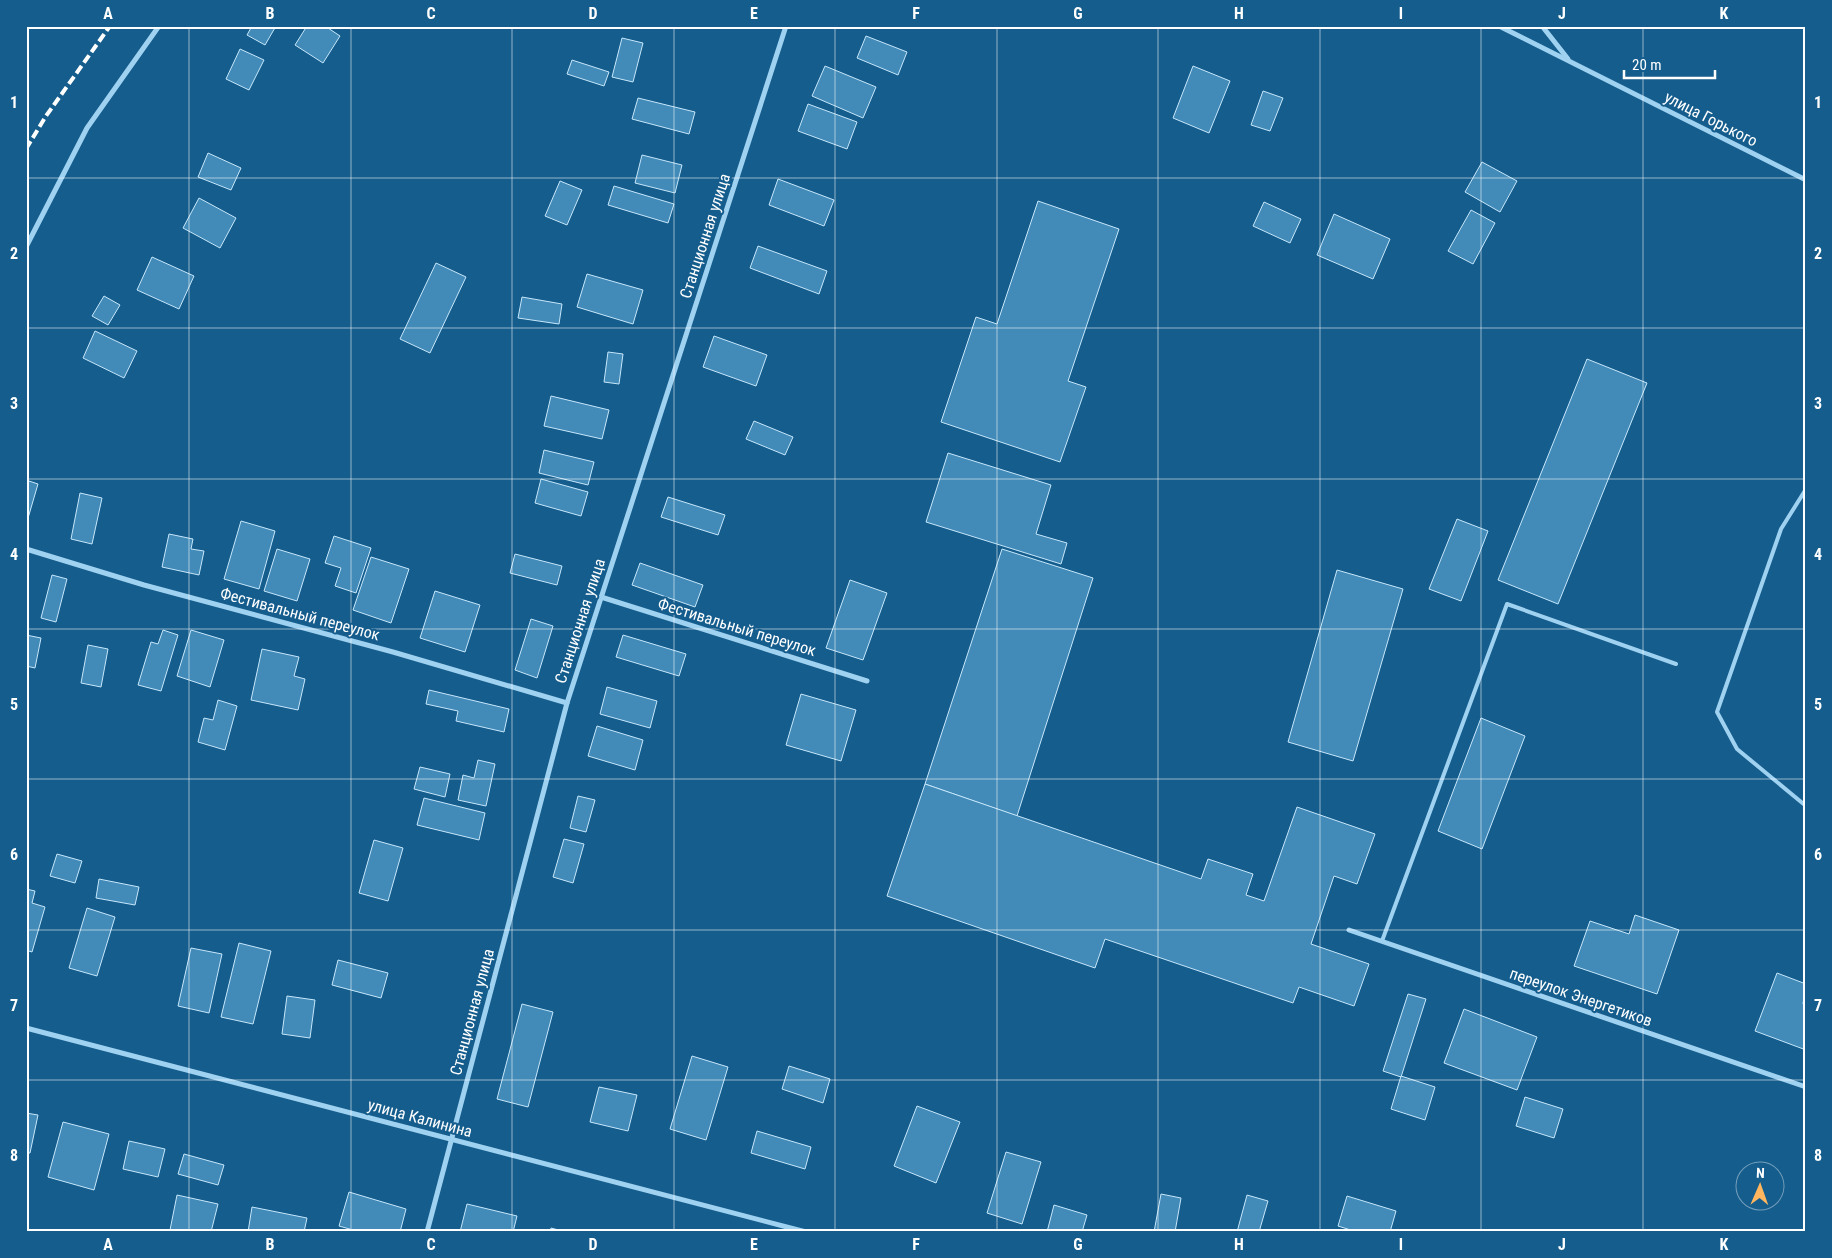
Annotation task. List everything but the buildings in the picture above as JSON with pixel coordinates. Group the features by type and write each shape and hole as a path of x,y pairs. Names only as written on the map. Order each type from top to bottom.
{"street":[{"path":"26,247 87,128 159,26"},
{"name":"Станционная улица","path":"427,1232 566,702 786,26"},
{"name":"улица Горького","path":"1499,26 1806,180"},
{"path":"1542,26 1569,61"},
{"name":"Фестивальный переулок","path":"26,549 144,585 393,652 566,702"},
{"name":"Фестивальный переулок","path":"601,597 867,681"},
{"name":"переулок Энергетиков","path":"1348,930 1806,1087"},
{"name":"улица Калинина","path":"26,1028 806,1232"}],"lane":[{"path":"1806,489 1781,529 1717,712 1737,750 1806,806"},
{"path":"1382,941 1507,604 1676,664"}],"railway":[{"path":"26,149 46,116 110,26"}]}
